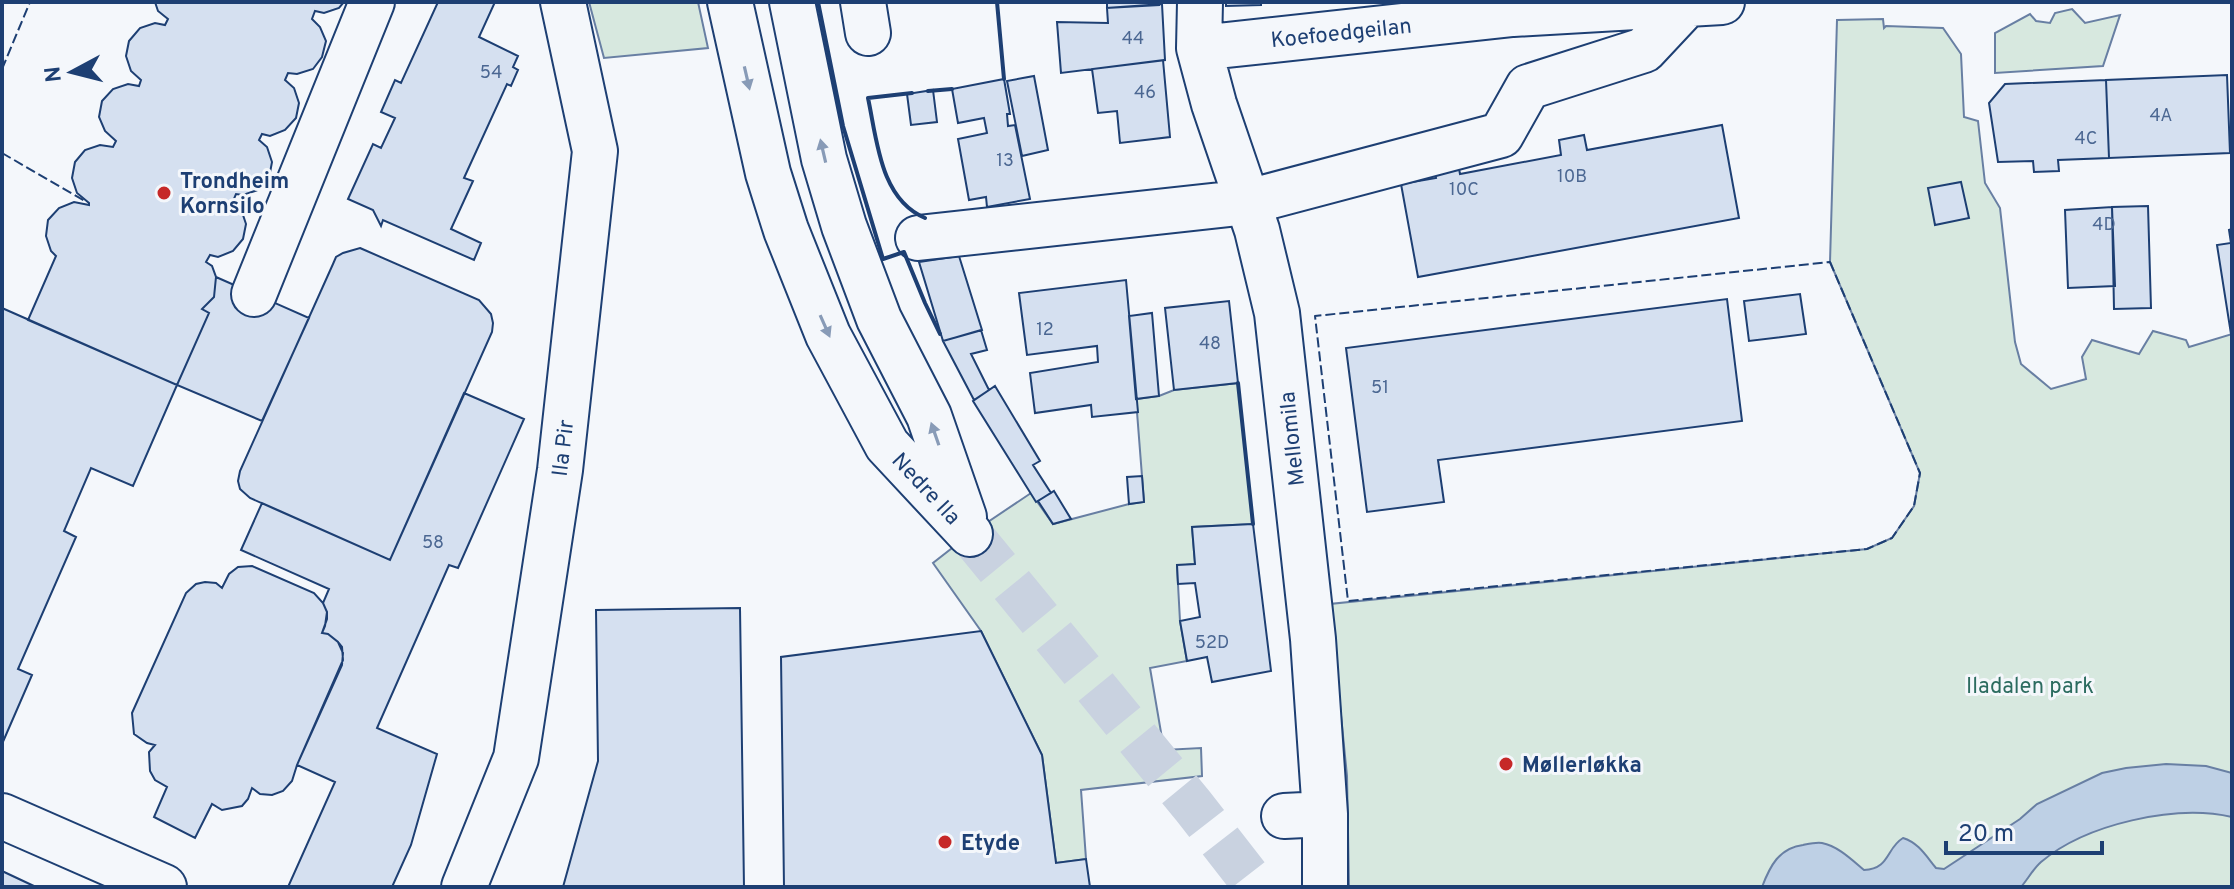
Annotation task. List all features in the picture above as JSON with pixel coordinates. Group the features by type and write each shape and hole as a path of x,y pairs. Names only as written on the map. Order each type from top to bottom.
{"main road":[{"path":"254,294 372,2"},
{"name":"Ila Pir","path":"464,887 516,758 560,470 595,151 563,2"},
{"name":"Nedre Ila","path":"730,2 768,173 786,230 828,335 887,445 970,534 929,416 879,319 844,226 824,159 792,2"},
{"name":"Mellomila","path":"1200,2 1199,48 1214,104 1257,230 1277,313 1313,639 1305,815 1325,887"},
{"path":"918,238 1248,202 1501,135 1528,87 1644,50 1705,3"},
{"name":"Koefoedgeilan","path":"1199,48 1513,8 1705,3"},
{"path":"2,816 164,887"}],"green space":[{"path":"589,2 698,2 708,48 604,58"},
{"path":"2072,9 2085,23 2120,15 2103,66 1995,73 1995,33 2030,14 2036,21 2050,23 2055,13"},
{"name":"Iladalen park","path":"1883,19 1884,28 1943,28 1961,54 1964,117 1978,121 1985,183 2000,208 2015,342 2021,364 2051,389 2086,379 2082,357 2092,340 2139,354 2153,331 2186,340 2189,347 2232,334 2232,887 1349,887 1347,776 1330,604 1867,549 1892,538 1914,506 1920,473 1830,262 1837,20"},
{"path":"1238,383 1253,524 1192,527 1195,564 1177,566 1180,621 1187,661 1150,668 1164,750 1201,748 1202,776 1081,790 1086,859 1056,863 1042,755 981,631 933,563 1031,493 1053,524 1144,502 1136,399 1174,390"}],"water":[{"path":"2166,764 2206,766 2232,773 2232,817 2184,813 2132,820 2106,828 2060,849 2038,865 2021,887 1762,887 1772,865 1782,854 1795,847 1815,843 1834,847 1864,870 1879,866 1903,838 1918,847 1936,868 1944,869 2020,819 2037,804 2102,773"}],"building":[{"name":"Trondheim Kornsilo","path":"155,2 344,2 339,8 324,13 315,11 312,19 320,27 326,41 322,57 313,69 297,74 288,73 285,80 294,88 299,103 296,118 285,130 270,136 262,134 259,140 267,147 272,162 269,178 258,190 236,194 233,201 241,209 246,224 243,239 233,251 218,257 210,255 206,262 212,266 216,277 214,297 202,309 209,313 177,385 28,320 56,256 46,236 48,220 59,208 74,202 89,205 77,193 72,178 75,162 85,150 100,145 113,147 116,141 105,131 99,117 102,101 113,89 128,84 139,86 141,80 131,71 126,56 129,41 140,28 155,23 165,25 168,19 158,11"},
{"path":"438,2 495,2 479,37 518,56 513,67 518,70 511,86 507,84 464,178 473,181 451,229 481,243 474,260 383,220 381,226 373,210 348,199 373,144 381,148 395,118 381,112 395,80 401,83"},
{"path":"1107,2 1159,2 1159,5 1107,8"},
{"path":"1226,2 1261,2 1261,5 1226,6"},
{"path":"1162,4 1165,60 1061,73 1057,22 1108,23 1107,8"},
{"path":"1163,60 1170,137 1120,143 1117,111 1098,113 1092,69"},
{"path":"2227,75 2230,153 2109,158 2106,80"},
{"path":"1034,76 1048,150 1022,156 1007,81"},
{"path":"1004,79 1010,114 1007,114 1008,126 1015,125 1030,199 987,207 986,197 969,200 958,139 987,133 984,118 958,123 952,89"},
{"path":"2106,80 2109,158 2058,160 2059,171 2034,172 2033,161 1998,162 1989,103 2005,84"},
{"path":"933,90 937,122 911,125 907,94"},
{"path":"1722,125 1739,218 1418,277 1401,184 1436,178 1433,163 1457,158 1460,174 1561,155 1559,140 1584,135 1587,150"},
{"path":"1961,182 1969,218 1935,225 1928,188"},
{"path":"2148,206 2151,308 2114,309 2112,207"},
{"path":"2112,207 2115,286 2068,288 2065,210"},
{"path":"2232,229 2231,334 2217,245 2231,243 2229,230"},
{"path":"360,248 479,300 491,314 493,323 492,332 390,560 250,498 240,489 238,481 336,257"},
{"path":"959,256 982,330 943,341 919,262"},
{"path":"216,277 309,318 262,421 177,385 209,313 202,309 214,297"},
{"path":"1126,280 1138,412 1092,417 1091,405 1035,413 1030,373 1098,362 1097,346 1027,355 1019,293"},
{"path":"1800,294 1806,334 1749,341 1744,301"},
{"path":"1727,299 1742,421 1438,460 1444,502 1367,512 1346,348"},
{"path":"1229,301 1238,383 1174,390 1165,308"},
{"path":"2,308 177,385 133,486 91,468 64,531 76,537 18,669 32,675 2,744"},
{"path":"1152,313 1159,396 1136,399 1129,316"},
{"path":"981,330 987,350 971,354 989,390 974,400 943,341"},
{"path":"995,386 1040,461 1033,465 1051,493 1036,502 973,401"},
{"path":"464,393 524,419 458,568 449,565 377,728 437,754 411,845 392,887 288,887 335,782 297,765 342,665 343,653 338,642 322,633 327,619 323,603 329,589 241,550 262,503 390,560"},
{"path":"1142,476 1144,502 1129,504 1127,477"},
{"path":"1054,491 1071,519 1053,524 1038,501"},
{"path":"1253,524 1271,671 1212,682 1207,657 1187,661 1180,621 1200,617 1195,583 1178,584 1177,565 1195,564 1192,527"},
{"path":"252,566 314,593 327,612 322,633 328,634 342,647 343,660 292,781 283,791 272,795 260,794 252,788 242,806 222,810 212,804 195,838 154,817 167,787 155,780 150,771 149,752 155,745 134,734 132,713 186,593 196,584 205,582 216,583 222,588 229,574 238,567"},
{"path":"740,608 744,887 563,887 598,761 596,610"},
{"path":"981,631 1042,755 1056,863 1086,859 1090,887 784,887 781,657"},
{"path":"2,871 36,887 2,887"}],"tunnel":[{"path":"970,534 1256,887"}],"fence":[{"path":"2,69 30,2"},
{"path":"2,153 85,201"},
{"path":"1830,262 1920,473 1914,506 1892,538 1867,549 1348,601 1315,316 1830,262"}],"wall":[{"path":"818,2 843,126 883,259 904,252 940,334"},
{"path":"997,2 1004,79"},
{"path":"928,91 952,89"},
{"path":"912,93 868,98 878,149 890,183 898,197 925,218"},
{"path":"1238,383 1253,524"}],"place":[{"name":"Trondheim Kornsilo","path":"164,193"},
{"name":"Møllerløkka","path":"1506,764"},
{"name":"Etyde","path":"945,842"}]}
